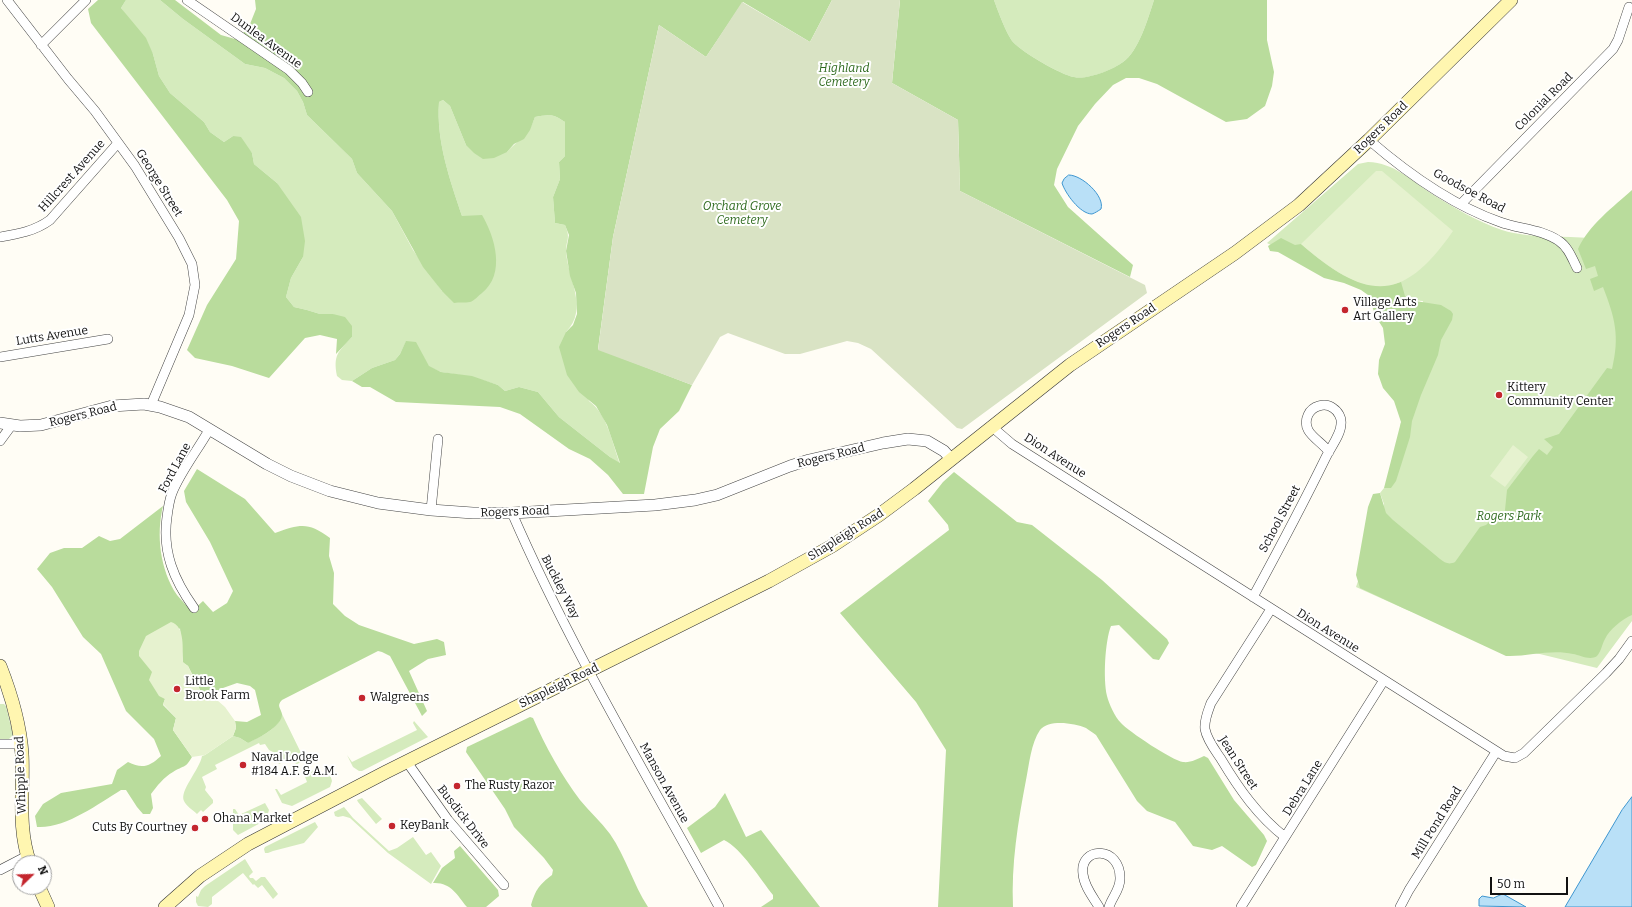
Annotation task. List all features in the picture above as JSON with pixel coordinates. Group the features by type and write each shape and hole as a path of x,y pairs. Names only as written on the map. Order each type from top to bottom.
{"main road":[{"name":"Rogers Road","path":"951,459 1070,365 1266,231 1327,180 1511,0"},
{"name":"Shapleigh Road","path":"165,907 200,876 236,851 284,824 769,581 832,546 879,515 951,459"},
{"name":"Whipple Road","path":"0,666 4,693 18,726 21,744 23,828 27,855"},
{"path":"43,895 48,907"}],"street":[{"name":"George Street","path":"7,0 135,166 179,238 192,264 195,278 189,315 151,405"},
{"path":"41,45 86,0"},
{"name":"Dunlea Avenue","path":"187,0 289,70 302,83 308,92"},
{"name":"Colonial Road","path":"1461,204 1613,49 1618,40 1629,7"},
{"name":"Goodsoe Road","path":"1369,140 1409,171 1461,204 1500,222 1537,232 1557,240 1567,250 1577,268"},
{"name":"Hillcrest Avenue","path":"0,237 30,231 44,225 118,143"},
{"name":"Lutts Avenue","path":"0,357 108,339"},
{"name":"Rogers Road","path":"0,441 5,424 29,426 48,424 112,406 134,404 151,405 189,417 267,464 309,484 351,497 378,503 431,510 473,513 512,513 655,505 695,500 717,495 809,460 883,443 908,439 927,441 944,450 951,459"},
{"name":"School Street","path":"1253,597 1329,452 1340,429 1341,419 1338,413 1327,405 1319,406 1311,410 1309,413 1307,425 1311,435 1329,452"},
{"name":"Dion Avenue","path":"991,426 1012,444 1496,752 1510,758 1519,757 1524,753 1606,673 1619,659 1632,641"},
{"name":"Ford Lane","path":"194,608 176,581 172,570 166,542 166,524 169,502 176,485 209,430"},
{"path":"431,510 438,439"},
{"name":"Buckley Way","path":"512,513 539,576 589,671"},
{"name":"Jean Street","path":"1272,609 1211,703 1205,720 1205,728 1210,742 1250,804 1271,826 1285,837"},
{"name":"Manson Avenue","path":"589,671 719,907"},
{"name":"Debra Lane","path":"1241,907 1384,680"},
{"path":"0,744 21,744"},
{"name":"Mill Pond Road","path":"1400,907 1409,890 1496,752"},
{"name":"Busdick Drive","path":"407,762 444,815 504,885"},
{"path":"1100,907 1088,888 1082,873 1083,867 1087,860 1091,856 1101,852 1112,857 1120,874 1119,886 1109,907"},
{"path":"0,870 12,865"}],"green space":[{"path":"98,0 126,0 121,8 146,38 153,54 159,76 170,93 204,122 210,132 224,142 233,136 241,137 252,153 254,164 277,183 301,217 305,241 303,257 291,278 286,297 294,307 320,314 333,314 345,317 352,326 352,337 336,354 337,339 320,335 305,338 269,378 232,366 195,358 187,350 207,305 236,259 239,221 227,200 91,23 88,9"},
{"path":"126,0 160,0 183,19 245,64 265,68 284,78 297,91 303,102 307,115 352,159 357,173 392,211 413,250 442,291 470,216 462,216 445,160 440,131 439,102 443,100 450,106 466,145 507,152 523,137 535,117 551,115 558,117 565,122 565,156 559,162 560,179 553,197 555,223 565,225 568,233 566,252 577,304 573,323 566,332 589,401 601,414 605,422 620,464 559,417 538,392 519,387 505,391 498,385 472,377 441,372 429,367 424,358 406,342 395,360 372,368 352,381 342,380 337,376 336,358 343,346 352,337 333,314 320,314 294,307 286,297 291,278 303,257 277,183 254,164 252,153 233,136 224,142 210,132 204,122 170,93 159,76 153,54 121,8"},
{"path":"160,0 175,0 221,35 235,39 248,29 256,9 255,0 832,0 810,42 743,2 706,57 659,25 613,237 598,349 692,385 679,411 660,429 653,447 644,494 623,494 608,475 590,459 569,449 520,414 500,407 396,402 370,387 362,387 352,381 372,368 395,360 400,354 406,341 416,342 429,366 441,372 472,376 498,385 505,391 519,387 538,392 559,417 610,457 620,463 607,425 596,406 579,392 567,375 559,347 566,332 573,325 577,314 576,293 570,276 566,251 569,235 565,225 555,223 553,197 560,179 559,162 565,156 565,122 558,117 551,115 535,117 530,130 524,139 514,144 507,152 494,158 483,159 466,145 450,106 443,100 439,102 442,146 462,216 482,215 491,234 496,255 494,276 482,293 472,301 454,303 442,291 423,267 392,211 357,173 352,159 307,115 303,102 297,91 284,78 265,68 245,64 183,19"},
{"name":"Orchard Grove Cemetery","path":"832,0 900,0 892,83 958,120 960,191 1145,285 1147,293 962,429 957,428 871,349 858,343 847,341 800,354 785,354 728,333 720,337 692,385 598,350 613,237 659,25 706,57 742,2 810,42"},
{"path":"900,0 994,0 1002,22 1013,42 1051,68 1079,78 1092,76 1106,71 1129,57 1146,25 1154,0 1267,0 1267,40 1274,72 1272,86 1265,106 1247,119 1226,122 1157,84 1139,78 1126,78 1113,85 1095,104 1078,126 1057,169 1054,185 1068,207 1133,265 1130,277 960,191 958,120 892,83"},
{"path":"994,0 1154,0 1146,25 1129,57 1106,71 1093,76 1080,78 1051,68 1013,42 1002,22"},
{"name":"Rogers Park","path":"1368,162 1386,165 1402,173 1457,209 1475,219 1502,230 1526,235 1601,238 1632,242 1632,621 1597,668 1503,645 1407,610 1356,587 1384,504 1380,493 1384,488 1389,488 1423,301 1409,300 1338,280 1267,243 1358,164"},
{"path":"1376,171 1382,171 1453,231 1434,255 1417,272 1400,282 1382,286 1364,284 1345,276 1324,263 1301,244"},
{"path":"1632,190 1632,615 1620,622 1610,632 1597,656 1591,658 1556,652 1506,656 1360,588 1356,575 1368,507 1373,494 1380,493 1386,513 1440,559 1449,563 1455,562 1480,527 1486,525 1491,520 1494,523 1504,520 1507,490 1539,449 1547,455 1553,447 1544,439 1559,434 1607,368 1612,369 1616,347 1616,337 1611,308 1603,287 1594,291 1590,279 1598,276 1595,266 1586,269 1578,249 1588,232 1595,224"},
{"path":"1281,238 1295,245 1301,244 1323,262 1347,277 1373,285 1387,285 1401,282 1405,296 1409,300 1441,305 1453,314 1452,320 1441,340 1438,355 1421,395 1412,421 1410,437 1396,481 1391,488 1384,488 1401,422 1394,401 1383,388 1378,374 1379,360 1385,344 1383,328 1376,317 1368,295 1361,290 1344,283 1324,278 1278,252 1270,251 1268,246"},
{"path":"1513,445 1528,457 1505,487 1490,476"},
{"path":"197,469 245,499 275,533 298,526 304,526 316,529 330,538 329,556 334,573 333,604 345,616 359,625 414,644 437,639 444,642 446,655 428,659 409,671 427,711 422,716 390,656 378,651 282,700 279,705 282,714 278,723 269,732 248,743 233,736 236,728 235,721 247,722 261,715 255,690 250,686 237,683 223,688 214,697 209,693 199,692 200,690 188,666 183,663 180,628 152,672 165,699 163,705 176,718 173,730 192,757 190,761 167,776 151,794 153,808 150,814 143,814 126,790 121,790 70,820 48,827 37,827 35,816 43,804 61,793 112,784 117,770 128,762 137,766 145,766 153,763 161,756 154,739 126,711 101,654 83,637 52,587 37,569 50,553 64,548 82,548 99,536 110,541 120,539 163,506 160,529 161,552 163,564 171,585 177,595 192,611 203,601 213,612 227,603 233,591 210,542 186,502 184,491"},
{"path":"954,472 1017,522 1032,525 1102,580 1167,639 1169,643 1159,660 1153,659 1119,625 1111,626 1107,641 1105,670 1106,689 1109,703 1112,710 1125,727 1170,757 1183,762 1204,756 1208,758 1234,800 1264,835 1267,841 1256,865 1252,867 1222,846 1212,850 1193,846 1175,822 1147,811 1137,801 1096,735 1081,726 1055,723 1049,724 1040,730 1034,741 1031,754 1020,812 1016,843 1013,875 1013,907 938,907 946,750 916,702 840,613 949,530 948,525 928,501 943,482"},
{"name":"Little Brook Farm","path":"171,622 176,624 179,628 182,639 183,662 188,666 200,690 199,691 209,693 225,707 235,721 236,728 233,736 205,755 192,757 173,730 176,718 163,704 165,699 159,696 149,680 152,672 139,656 139,651 146,636"},
{"path":"0,704 4,704 6,706 13,735 9,739 0,739"},
{"path":"282,714 303,757 301,762 297,764 295,763 293,757 279,764 273,752 269,750 265,744 260,745 259,743 215,765 217,769 202,777 206,787 205,790 213,800 213,803 203,812 201,810 197,814 186,805 183,797 184,792 198,767 202,756 233,736 248,743 258,738 269,732 277,724"},
{"path":"530,717 533,718 554,760 573,791 607,830 616,843 648,907 532,907 531,905 536,891 552,875 553,870 544,858 514,827 505,809 466,752 467,747"},
{"path":"414,721 428,737 362,771 359,771 353,767 347,755 352,762 417,730 413,723"},
{"path":"312,770 317,777 329,771 332,781 330,787 292,806 282,803 275,789 277,789 281,795 307,782 304,774"},
{"path":"725,793 746,837 761,830 820,907 761,907 773,899 773,895 737,850 724,840 701,853 687,828 715,807"},
{"path":"362,798 382,819 376,824 358,802 357,800"},
{"path":"265,803 269,810 266,820 238,835 233,830 233,809 235,809 239,815"},
{"path":"344,807 353,818 389,851 397,848 413,837 426,855 431,852 441,866 431,884 388,853 350,818 335,816 334,812"},
{"path":"315,822 318,827 304,843 265,853 265,847"},
{"path":"460,846 498,890 499,896 486,907 467,907 457,894 449,887 439,883 433,883 442,868 455,858 454,851"},
{"path":"245,859 253,872 249,876 250,878 253,878 256,881 261,877 265,877 278,894 273,899 262,885 258,888 254,884 253,885 243,873 212,897 212,904 208,907 198,906 196,896 198,897 201,890 205,886"}],"water":[{"path":"1069,175 1080,178 1091,187 1100,198 1101,209 1092,214 1083,211 1078,207 1066,192 1062,183"},
{"path":"1632,797 1632,907 1565,907 1622,810"},
{"path":"1503,894 1526,907 1479,906 1479,899 1482,896 1493,898"}],"place":[{"name":"Village Arts Art Gallery","path":"1345,310"},
{"name":"Kittery Community Center","path":"1499,395"},
{"name":"Little Brook Farm","path":"177,689"},
{"name":"Walgreens","path":"362,698"},
{"name":"Naval Lodge #184 A.F. & A.M.","path":"243,765"},
{"name":"The Rusty Razor","path":"457,786"},
{"name":"Ohana Market","path":"205,819"},
{"name":"KeyBank","path":"392,826"},
{"name":"Cuts By Courtney","path":"195,828"}],"park label":[{"name":"Highland Cemetery","path":"844,76"}]}
